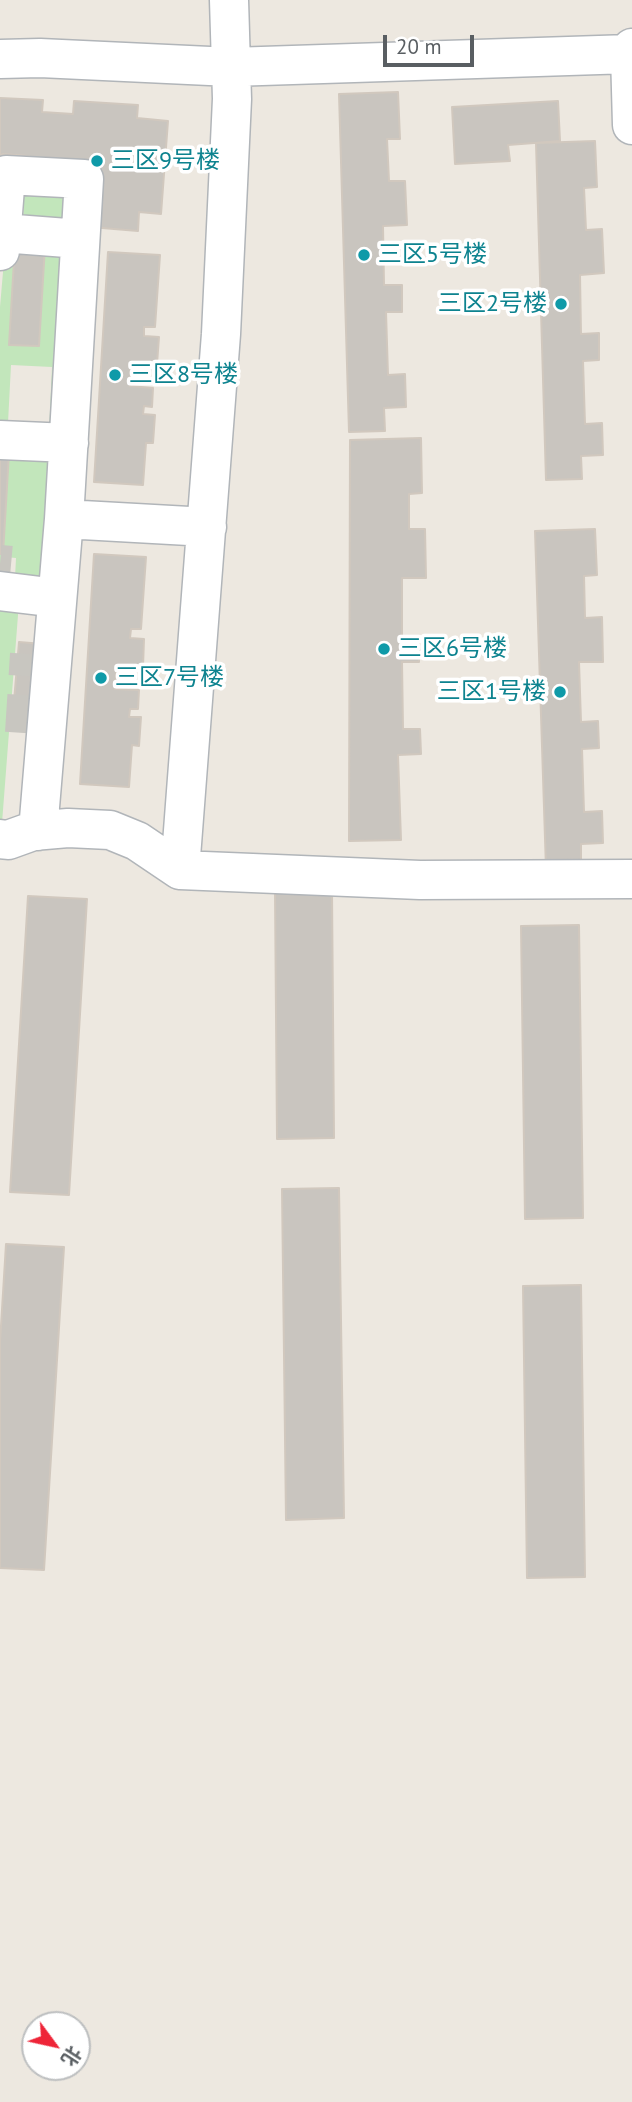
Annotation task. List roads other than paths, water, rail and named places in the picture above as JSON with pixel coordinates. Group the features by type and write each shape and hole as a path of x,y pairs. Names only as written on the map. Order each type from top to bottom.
{"street":[{"path":"180,870 220,334 232,99 229,0"},
{"path":"0,59 40,58 230,67 631,51 632,125"},
{"path":"18,836 57,598 84,179 6,175 1,242 80,239"},
{"path":"0,440 69,443"},
{"path":"64,519 207,527"},
{"path":"7,583 57,598"},
{"path":"18,836 24,733"},
{"path":"18,836 68,828 110,830 137,841 180,870 420,880 632,879"}],"tunnel":[{"path":"0,564 11,565"},
{"path":"24,733 29,654"}],"place":[{"name":"三区9号楼","path":"97,161"},
{"name":"三区5号楼","path":"364,255"},
{"name":"三区2号楼","path":"561,304"},
{"name":"三区8号楼","path":"115,375"},
{"name":"三区6号楼","path":"384,649"},
{"name":"三区7号楼","path":"101,678"},
{"name":"三区1号楼","path":"560,692"}]}
